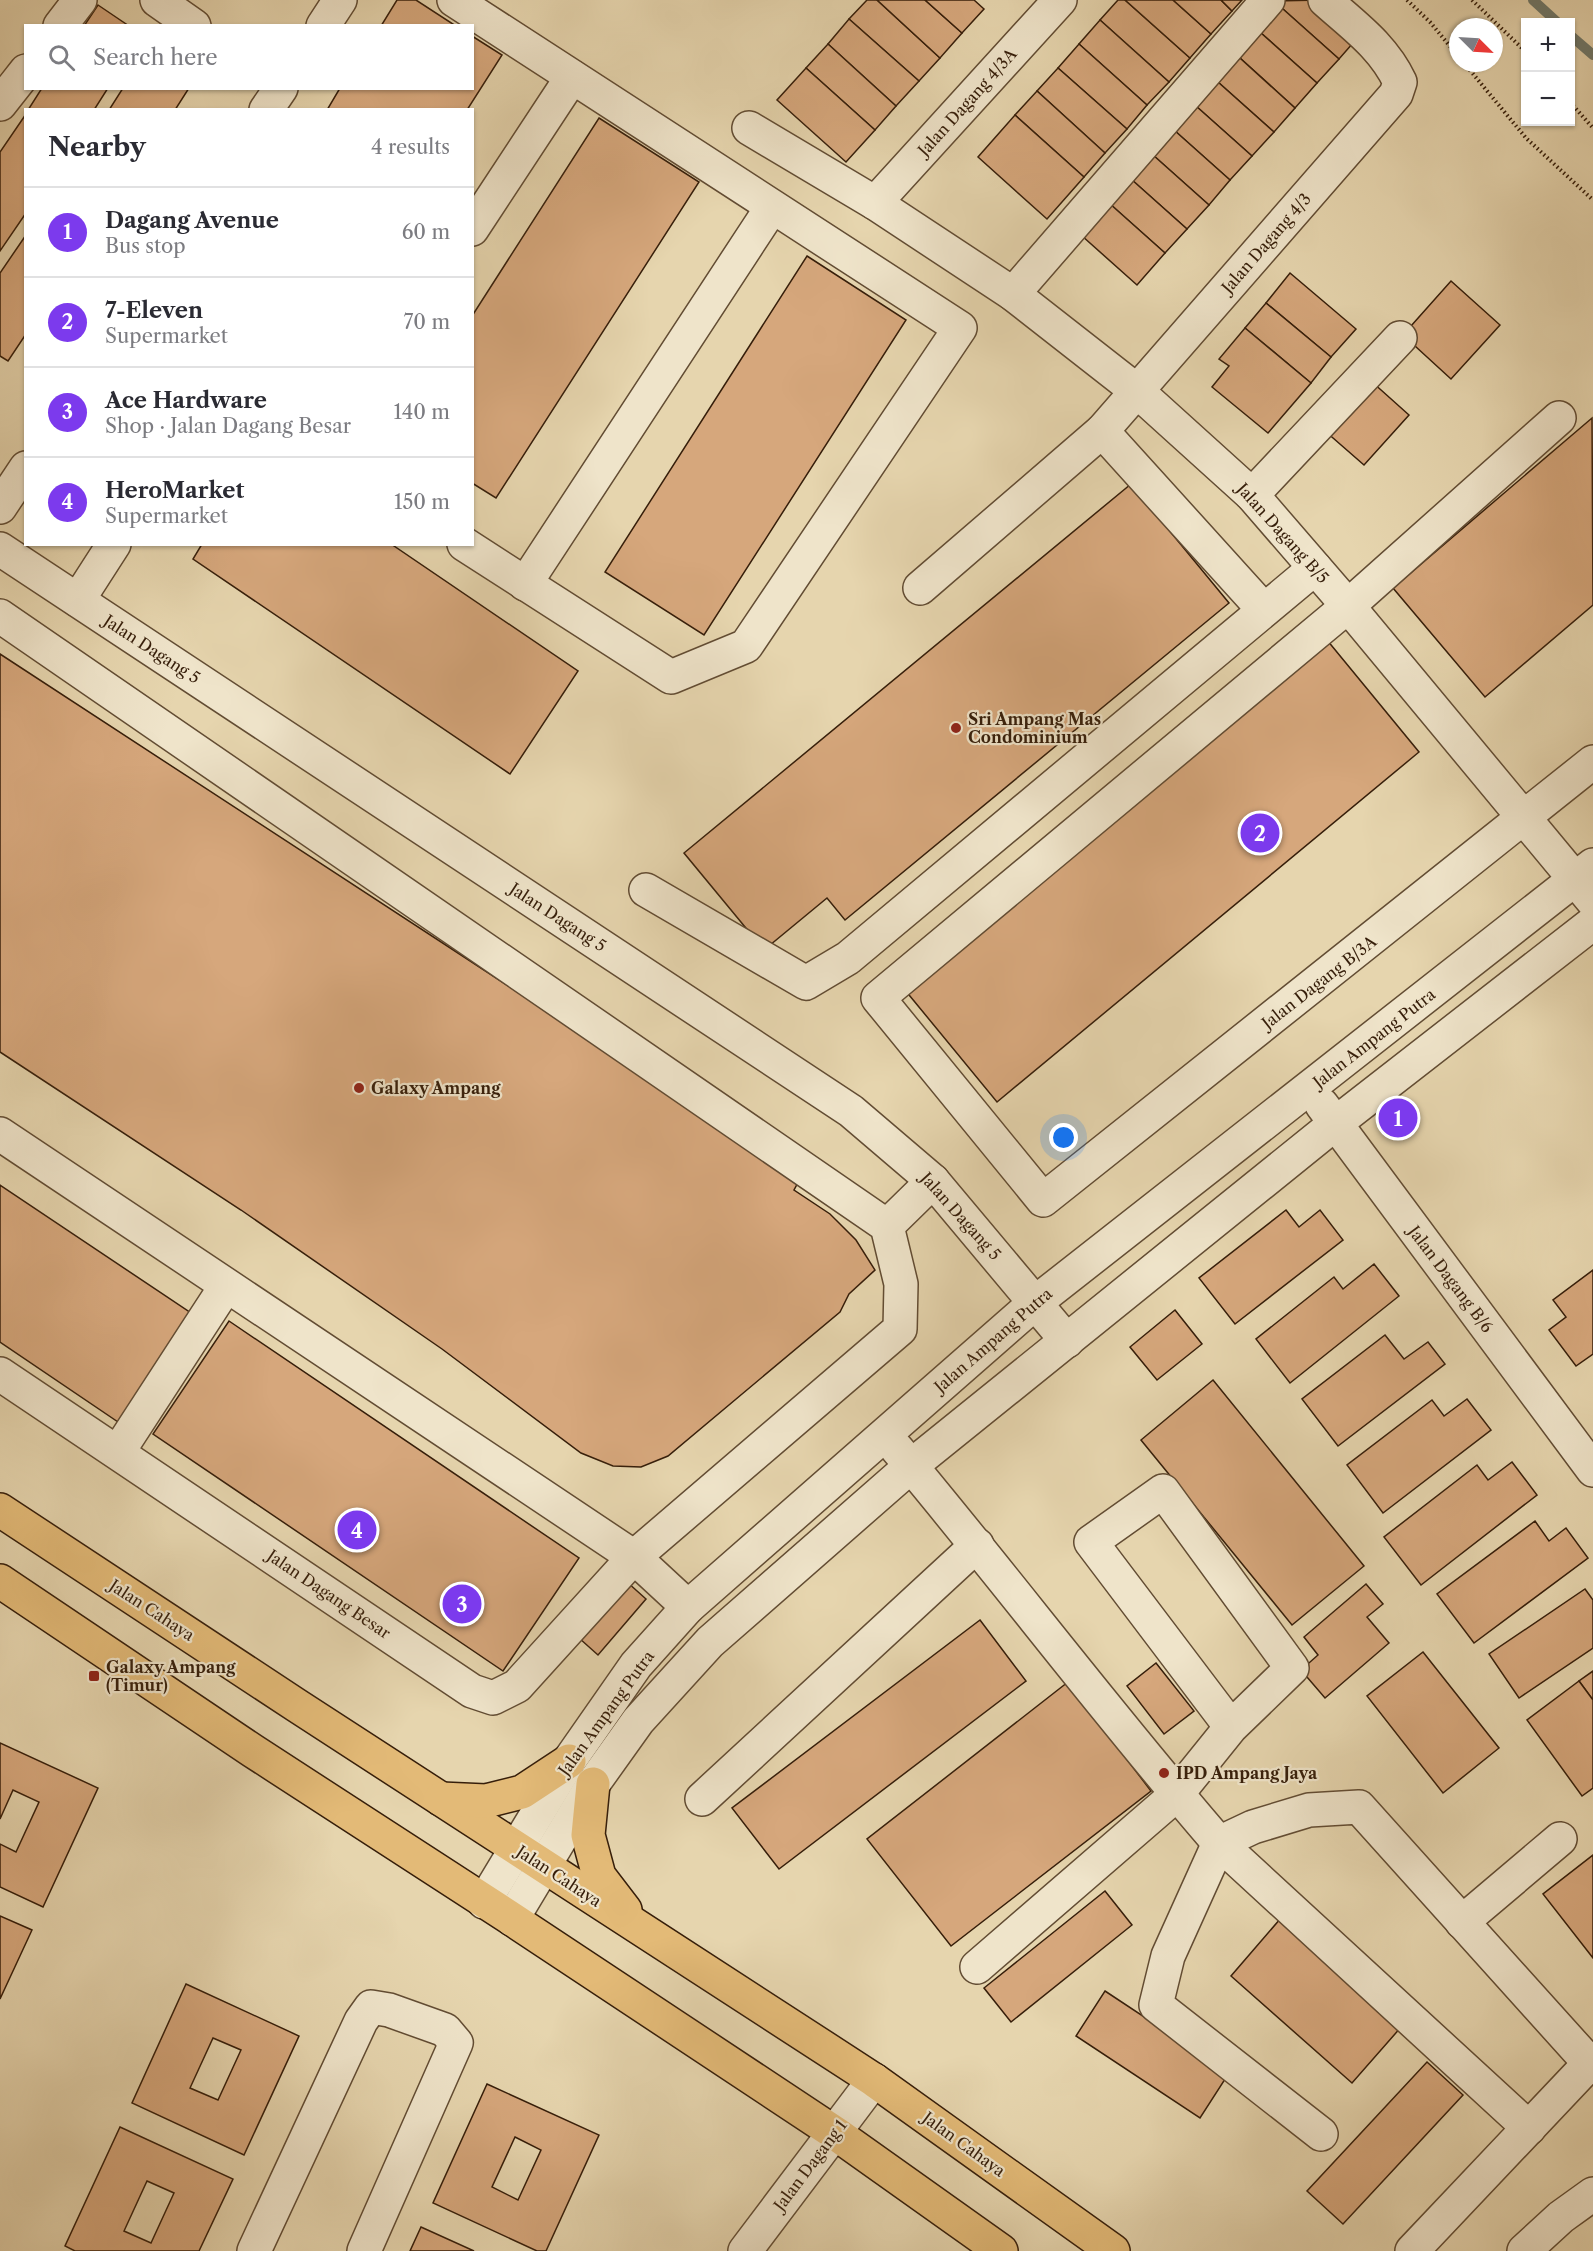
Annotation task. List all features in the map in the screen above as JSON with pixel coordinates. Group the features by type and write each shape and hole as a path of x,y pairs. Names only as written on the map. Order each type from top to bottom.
{"main road":[{"name":"Jalan Cahaya","path":"0,1509 874,2080 1113,2251"},
{"path":"0,1581 243,1744 835,2133 1001,2251"},
{"path":"440,1798 486,1801 522,1792 569,1761"},
{"path":"593,1784 588,1835 599,1875 636,1925"}],"street":[{"path":"62,24 80,0"},
{"path":"157,0 191,24"},
{"path":"324,24 340,0"},
{"path":"454,0 960,328 746,646 671,677 467,546"},
{"name":"Jalan Dagang 4/3A","path":"875,203 1060,0"},
{"path":"1013,294 1268,0"},
{"name":"Jalan Dagang 4/3","path":"920,588 1102,431 1396,94 1400,82 1379,47 1325,0"},
{"path":"0,105 24,74"},
{"path":"474,226 572,76"},
{"path":"268,108 279,90"},
{"name":"Jalan Dagang B/5","path":"749,128 875,203 1013,294 1137,391 1252,495 1525,818 1587,882"},
{"path":"525,584 772,207"},
{"path":"1252,495 1400,338"},
{"path":"1348,606 1559,418"},
{"path":"1102,431 1264,610"},
{"path":"0,507 14,472"},
{"path":"78,600 113,546"},
{"name":"Jalan Dagang 5","path":"0,549 852,1111 933,1181 1067,1341"},
{"path":"646,890 806,984 848,958 1315,568"},
{"name":"Jalan Dagang B/3A","path":"1348,606 878,998 1043,1200 1593,762"},
{"path":"0,616 887,1226 933,1181"},
{"name":"Jalan Ampang Putra","path":"484,1902 569,1761 636,1665 688,1607 1036,1302 1309,1088 1587,882"},
{"name":"Jalan Ampang Putra","path":"512,1919 593,1784 638,1721 710,1642 911,1466 1336,1124 1593,923"},
{"name":"Jalan Dagang B/6","path":"1309,1088 1593,1470"},
{"path":"0,1134 634,1557 688,1607"},
{"name":"Jalan Dagang Besar","path":"0,1374 472,1691 493,1698 516,1686 634,1557 900,1329 901,1284 887,1226"},
{"path":"118,1452 226,1286"},
{"path":"885,1434 1219,1843 1529,2128"},
{"path":"977,1967 1177,1794 1231,1727 1292,1668 1163,1491 1091,1542 1231,1727"},
{"path":"702,1799 977,1545"},
{"path":"1321,2134 1156,2005 1168,1956 1219,1843 1253,1827 1310,1810 1359,1807 1592,2065 1412,2251"},
{"path":"1462,1922 1560,1839"},
{"path":"254,2251 361,2021 371,2007 389,2010 445,2030 456,2043 364,2251"},
{"name":"Jalan Dagang 1","path":"751,2249 874,2080"},
{"path":"1524,2251 1561,2217 1593,2194"}],"path":[{"path":"1407,0 1430,22 1449,45"},
{"path":"1472,0 1521,47"},
{"path":"1471,72 1526,138 1593,200"},
{"path":"1575,108 1593,128"}],"building":[{"path":"397,0 416,0 453,24 382,24"},
{"path":"867,0 877,0 940,58 919,81 849,19"},
{"path":"877,0 925,0 962,33 940,58"},
{"path":"925,0 974,0 984,9 962,33"},
{"path":"1118,0 1125,0 1190,58 1169,82 1100,20"},
{"path":"1125,0 1173,0 1211,34 1190,58"},
{"path":"1173,0 1221,0 1232,11 1211,34"},
{"path":"1221,0 1242,0 1232,11"},
{"path":"1321,0 1360,35 1339,59 1274,1"},
{"path":"1274,1 1339,59 1317,83 1252,25"},
{"path":"98,5 126,24 85,24"},
{"path":"849,19 919,81 896,106 828,44"},
{"path":"1100,20 1169,82 1147,105 1079,44"},
{"path":"1252,25 1317,83 1295,108 1230,49"},
{"path":"474,37 502,55 468,108 328,108 339,90 474,90"},
{"path":"828,44 896,106 875,130 806,68"},
{"path":"1079,44 1147,105 1127,129 1058,68"},
{"path":"1230,49 1295,108 1274,132 1209,74"},
{"path":"806,68 875,130 846,162 777,100"},
{"path":"1058,68 1127,129 1105,153 1037,91"},
{"path":"1209,74 1274,132 1252,156 1187,98"},
{"path":"41,90 107,90 95,108 29,108"},
{"path":"122,90 188,90 176,108 110,108"},
{"path":"1037,91 1105,153 1084,177 1015,115"},
{"path":"1187,98 1252,156 1230,180 1165,122"},
{"path":"1015,115 1084,177 1047,219 978,157"},
{"path":"24,117 24,216 0,251 0,152"},
{"path":"599,118 699,182 496,498 474,484 474,313"},
{"path":"1165,122 1230,180 1209,205 1144,147"},
{"path":"1144,147 1209,205 1187,229 1122,171"},
{"path":"1122,171 1187,229 1165,253 1100,195"},
{"path":"1100,195 1165,253 1137,285 1072,227"},
{"path":"24,238 24,337 8,361 0,356 0,273"},
{"path":"807,256 906,320 704,635 605,572"},
{"path":"1290,273 1356,329 1331,357 1266,303"},
{"path":"1451,281 1500,325 1451,379 1403,335"},
{"path":"1266,303 1331,357 1311,383 1245,328"},
{"path":"1245,328 1311,383 1268,433 1212,387 1229,366 1219,359"},
{"path":"1371,381 1409,415 1364,465 1325,431"},
{"path":"1592,418 1593,605 1485,697 1393,588"},
{"name":"Sri Ampang Mas Condominium","path":"1131,484 1229,603 845,920 827,898 764,950 684,853"},
{"path":"201,546 394,546 578,671 510,774 193,559"},
{"path":"1327,640 1419,752 997,1102 905,990"},
{"name":"Galaxy Ampang","path":"0,654 801,1177 794,1190 830,1214 856,1240 875,1270 849,1294 840,1312 668,1456 641,1467 613,1466 581,1453 442,1349 241,1210 0,1052"},
{"path":"0,1185 197,1317 124,1426 0,1342"},
{"path":"1286,1210 1299,1227 1320,1210 1343,1240 1235,1324 1199,1278"},
{"path":"1374,1264 1399,1296 1290,1383 1256,1339 1334,1277 1343,1289"},
{"path":"1593,1270 1593,1354 1576,1366 1549,1330 1566,1317 1553,1300"},
{"path":"1175,1310 1202,1344 1157,1380 1130,1347"},
{"path":"229,1321 579,1558 503,1671 153,1434"},
{"path":"1385,1335 1404,1359 1428,1342 1445,1364 1338,1446 1302,1399"},
{"path":"1213,1380 1364,1566 1292,1625 1141,1440"},
{"path":"1467,1399 1491,1430 1383,1513 1347,1465 1432,1400 1444,1416"},
{"path":"1512,1462 1537,1495 1421,1585 1384,1537 1477,1465 1488,1480"},
{"path":"1535,1521 1549,1541 1566,1528 1588,1558 1474,1643 1437,1594"},
{"path":"627,1582 646,1599 598,1655 579,1638"},
{"path":"1366,1584 1383,1604 1367,1617 1389,1643 1325,1698 1301,1670 1318,1655 1304,1637"},
{"path":"1585,1589 1593,1600 1593,1648 1519,1698 1489,1654"},
{"path":"980,1620 1026,1681 779,1869 732,1808"},
{"path":"1423,1652 1499,1748 1443,1793 1367,1696"},
{"path":"1156,1663 1194,1711 1164,1734 1127,1686"},
{"path":"1593,1671 1593,1700 1579,1681"},
{"path":"1579,1681 1593,1700 1593,1788 1582,1796 1527,1720"},
{"path":"1068,1682 1151,1791 951,1946 867,1839"},
{"path":"0,1743 98,1788 43,1907 0,1887 0,1844 16,1852 39,1802 13,1790 0,1819"},
{"path":"1593,1855 1593,1958 1543,1894"},
{"path":"1105,1891 1132,1925 1011,2022 984,1988"},
{"path":"1287,1911 1409,2018 1352,2083 1231,1976"},
{"path":"0,1916 32,1930 0,1999"},
{"path":"186,1984 299,2036 244,2155 132,2103","holes":["213,2038 241,2050 218,2100 190,2088"]},
{"path":"1105,1991 1229,2073 1200,2118 1076,2036"},
{"path":"1427,2062 1463,2095 1343,2224 1307,2191"},
{"path":"487,2084 599,2135 546,2251 537,2251 433,2203","holes":["515,2137 541,2150 518,2200 492,2187"]},
{"path":"120,2127 233,2179 199,2251 75,2251 65,2246","holes":["147,2181 174,2193 151,2243 124,2231"]},
{"path":"421,2227 474,2251 410,2251"}],"waterway":[{"path":"1533,0 1553,18"},
{"path":"1575,39 1593,55"}],"place":[{"name":"Sri Ampang Mas Condominium","path":"956,728"},
{"name":"7-Eleven","path":"1260,833"},
{"name":"Galaxy Ampang","path":"359,1088"},
{"name":"Dagang Avenue","path":"1398,1118"},
{"name":"HeroMarket","path":"357,1530"},
{"name":"Ace Hardware","path":"462,1604"},
{"name":"Galaxy Ampang (Timur)","path":"94,1676"},
{"name":"IPD Ampang Jaya","path":"1164,1773"}]}
